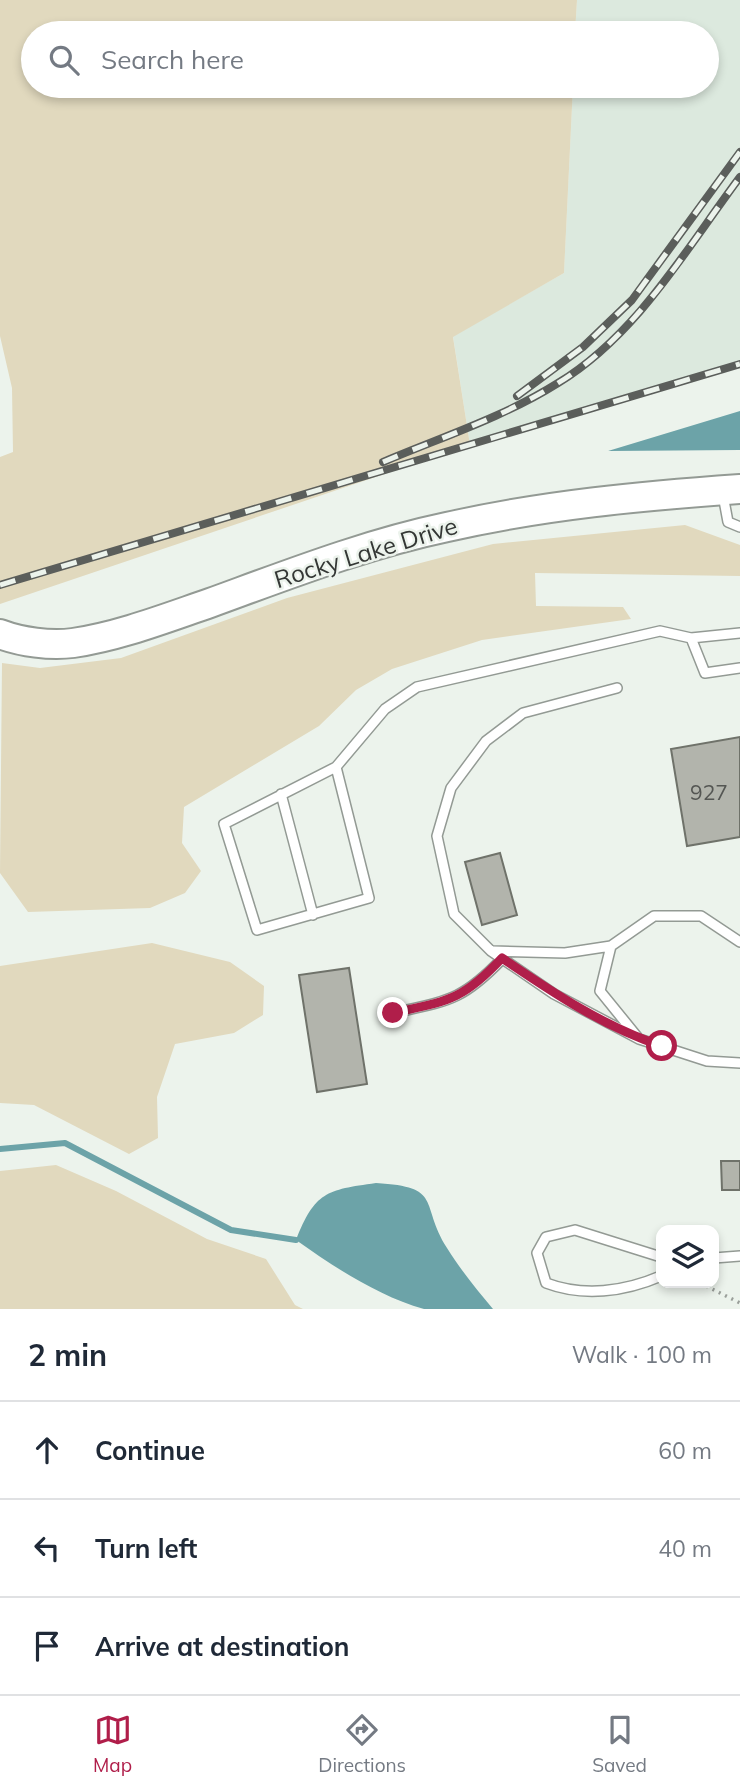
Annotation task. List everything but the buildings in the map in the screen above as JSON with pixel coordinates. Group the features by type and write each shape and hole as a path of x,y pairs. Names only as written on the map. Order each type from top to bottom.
{"main road":[{"name":"Rocky Lake Drive","path":"0,634 37,642 71,643 164,619 349,555 443,527 544,508 654,494 731,489"}],"lane":[{"path":"731,489 728,522 740,527"},
{"path":"336,767 369,898 257,930 224,824 336,767 385,709 417,687 660,631 691,638 740,633"},
{"path":"691,638 705,673 740,668"},
{"path":"617,688 523,713 486,741 451,789 437,836 454,914 491,951 554,994 639,1038 707,1061 740,1063"},
{"path":"281,794 313,915"},
{"path":"491,951 565,953 611,946 654,916 701,916 740,942"},
{"path":"611,946 600,991 639,1038"},
{"path":"393,1013 452,1000 480,981 502,958"},
{"path":"656,1256 575,1230 545,1237 537,1253 546,1283 570,1292 608,1291 656,1277"},
{"path":"719,1258 740,1256"}],"path":[{"path":"710,1288 740,1303"}],"shaded area":[{"path":"0,0 577,0 576,21 21,21 21,98 572,98 564,273 453,337 470,445 0,604 0,457 13,452 12,388 0,336"},
{"path":"577,0 740,0 740,363 470,445 453,336 564,273 572,98 719,98 719,21 576,21"},
{"path":"685,525 740,545 740,576 535,573 536,606 623,607 631,619 482,640 392,669 356,690 319,726 184,807 182,843 201,871 185,893 150,908 28,912 0,873 2,663 40,668 121,658 287,598 493,544"},
{"path":"152,943 230,962 264,986 263,1015 234,1033 175,1044 157,1097 158,1138 129,1154 34,1105 0,1103 0,966"},
{"path":"56,1165 116,1191 207,1239 266,1259 295,1305 303,1309 0,1309 0,1171"}],"water":[{"path":"740,411 740,450 608,451"},
{"path":"376,1183 397,1185 421,1193 447,1248 493,1309 424,1309 390,1297 357,1280 296,1240 309,1212 324,1196 345,1188"}],"waterway":[{"path":"0,1149 65,1143 231,1230 296,1240"}],"railway":[{"path":"517,396 583,347 632,300 740,152"},
{"path":"383,462 516,406 558,383 586,363 636,316 680,261 740,177"},
{"path":"0,585 740,364"}],"route":[{"path":"393,1013 452,1000 480,981 502,958 554,994 639,1038 662,1046"}]}
